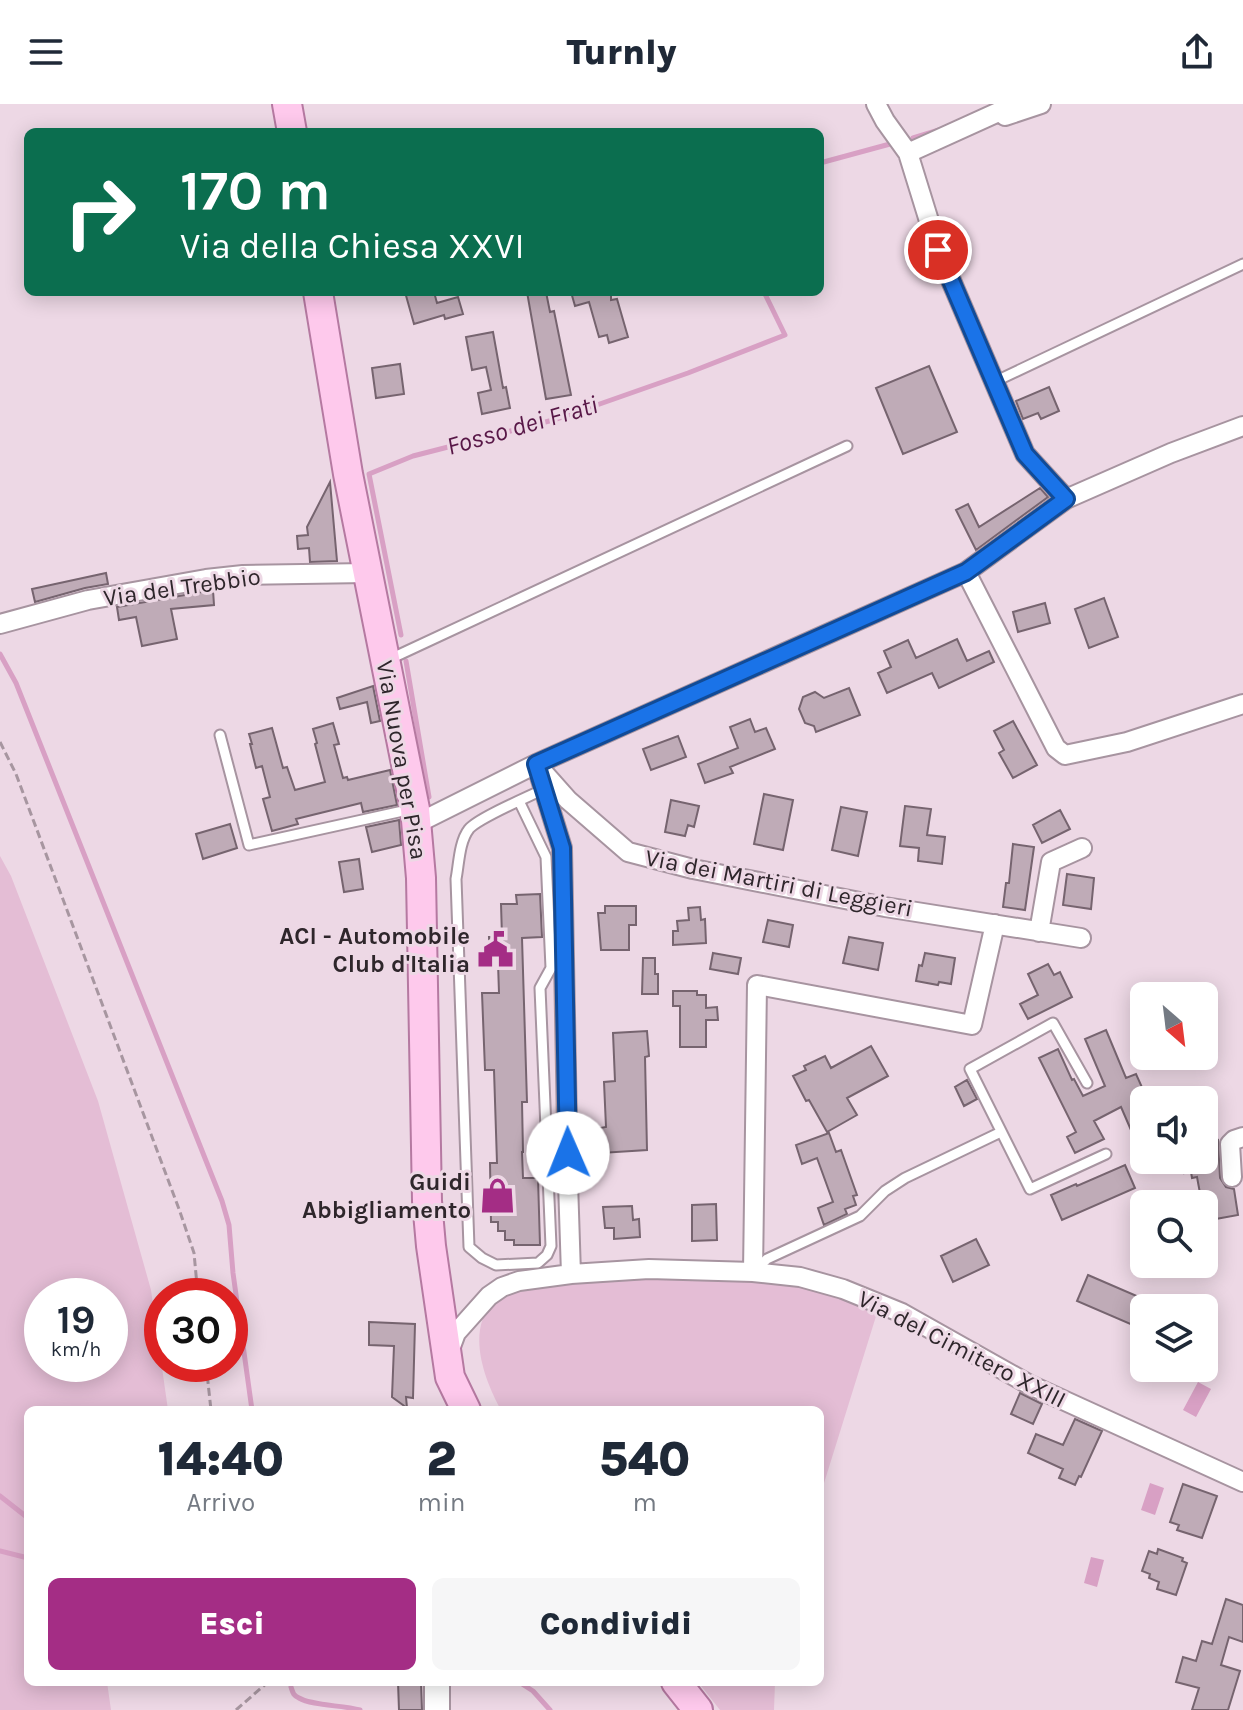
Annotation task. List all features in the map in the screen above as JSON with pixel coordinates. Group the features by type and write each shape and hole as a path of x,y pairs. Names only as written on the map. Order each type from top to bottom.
{"main road":[{"path":"287,104 291,128"},
{"name":"Via Nuova per Pisa","path":"321,296 348,474 416,816 421,878 427,1201 448,1368"},
{"path":"447,1406 448,1368"},
{"path":"448,1368 464,1406"},
{"path":"437,1686 437,1710"},
{"path":"679,1686 698,1710"}],"street":[{"path":"876,104 908,153 938,250 1025,454 1066,499"},
{"path":"908,153 1016,104"},
{"path":"970,125 1041,104"},
{"path":"416,816 966,572 1066,499 1171,453 1243,426"},
{"path":"966,572 1056,748 1065,755 1127,742 1243,704"},
{"name":"Via del Trebbio","path":"0,624 88,600 206,579 243,575 367,573"},
{"path":"536,764 562,848 571,1274"},
{"name":"Via dei Martiri di Leggieri","path":"536,764 568,800 628,852 693,869 885,907 1081,938"},
{"path":"1039,932 1051,862 1082,848"},
{"path":"753,1272 757,985 972,1025 995,924"},
{"path":"1232,1177 1230,1144 1243,1137"},
{"name":"Via del Cimitero XXIII","path":"448,1368 456,1333 489,1296 519,1281 649,1269 753,1272 800,1277 843,1289 902,1313 1030,1385 1243,1482"}],"lane":[{"path":"994,382 1243,264"},
{"path":"385,661 847,446"},
{"path":"220,735 249,845 416,816"},
{"path":"519,801 546,857 551,968 540,988 551,1246 538,1263 496,1265 469,1247 456,879 468,830 483,819 519,801 544,789"},
{"path":"539,843 558,834"},
{"path":"1087,1083 1053,1023 970,1069 1030,1189 1106,1154"},
{"path":"753,1272 767,1259 860,1216 885,1191 905,1178 1001,1132"}],"path":[{"path":"0,742 16,774 179,1209 194,1253 196,1278"},
{"path":"208,1382 211,1406"},
{"path":"236,1710 263,1686"}],"shaded area":[{"path":"0,856 11,876 98,1101 148,1278 144,1278 144,1382 164,1382 167,1406 24,1406 24,1686 108,1686 111,1710 0,1710"},
{"path":"742,1261 812,1269 882,1297 824,1483 824,1406 499,1406 484,1370 479,1341 481,1327 485,1313 494,1302 516,1289"},
{"path":"1198,1382 1211,1389 1196,1417 1183,1410"},
{"path":"1150,1483 1164,1488 1155,1515 1141,1510"},
{"path":"1091,1557 1104,1560 1097,1587 1084,1583"},
{"path":"701,1686 775,1686 774,1710 720,1710"}],"building":[{"path":"406,296 435,296 437,303 458,297 463,314 445,319 444,315 414,324"},
{"path":"528,296 547,296 550,312 554,311 571,395 546,399"},
{"path":"572,296 611,296 611,300 617,299 628,337 609,343 607,335 599,337 589,302 575,306"},
{"path":"493,332 503,388 506,387 510,408 482,414 478,393 491,390 486,367 472,370 466,337"},
{"path":"400,364 404,394 376,398 372,368"},
{"path":"929,366 957,432 903,454 876,388"},
{"path":"1049,387 1059,411 1041,419 1038,413 1023,419 1016,401"},
{"path":"330,482 337,561 310,562 309,548 298,549 297,536 308,535 307,527"},
{"path":"1040,488 1048,497 976,550 956,510 968,504 979,527"},
{"path":"106,573 108,584 35,602 32,589"},
{"path":"213,590 214,605 171,609 177,639 142,646 136,617 119,620 117,607"},
{"path":"1104,598 1118,637 1089,648 1075,609"},
{"path":"1045,603 1050,623 1018,632 1013,612"},
{"path":"957,639 967,661 989,651 994,662 939,688 932,673 887,693 878,673 891,667 884,651 908,640 916,658"},
{"path":"373,686 380,721 371,723 367,702 340,709 337,698"},
{"path":"849,688 860,715 816,732 814,726 805,723 799,709 803,697 815,692 824,698"},
{"path":"750,719 755,732 766,728 775,749 730,767 733,773 705,783 698,764 738,748 730,727"},
{"path":"1013,721 1037,765 1013,778 999,753 1004,750 994,731"},
{"path":"333,723 339,744 334,745 343,778 347,777 348,780 390,770 397,805 363,812 361,803 296,819 298,824 272,831 263,799 270,797 262,766 256,768 249,734 272,728 283,768 287,767 295,790 325,782 313,729"},
{"path":"678,736 686,757 651,770 643,749"},
{"path":"764,794 793,800 783,850 754,844"},
{"path":"671,800 699,806 694,827 688,825 685,836 665,832"},
{"path":"905,806 931,809 927,835 945,837 942,864 918,861 919,848 900,846"},
{"path":"841,807 867,812 858,856 832,850"},
{"path":"1060,810 1070,829 1042,843 1033,825"},
{"path":"399,820 401,845 372,852 366,827"},
{"path":"230,824 237,848 203,859 196,834"},
{"path":"1013,844 1034,847 1025,910 1003,907"},
{"path":"359,859 363,889 344,892 339,862"},
{"path":"1067,874 1094,878 1091,909 1063,905"},
{"path":"540,894 542,937 522,938 527,1102 522,1102 522,1152 523,1178 538,1178 540,1245 514,1245 514,1240 505,1240 505,1231 498,1231 498,1222 491,1222 490,1163 497,1163 494,1070 485,1070 482,993 499,993 498,963 490,963 489,937 502,937 501,904 517,904 516,895"},
{"path":"605,906 636,906 636,925 629,925 629,950 601,950 598,913 605,913"},
{"path":"700,907 701,920 705,919 706,943 673,945 673,931 678,931 677,921 689,920 688,908"},
{"path":"768,920 793,925 789,947 763,942"},
{"path":"849,937 883,943 878,970 843,963"},
{"path":"713,953 741,958 738,974 710,969"},
{"path":"925,953 955,958 951,984 916,981"},
{"path":"643,958 655,958 658,994 642,994"},
{"path":"1048,964 1054,975 1060,972 1072,997 1028,1019 1020,1004 1038,995 1028,974"},
{"path":"673,991 697,991 697,995 706,995 706,1008 717,1007 718,1020 706,1020 706,1047 680,1047 680,1006 673,1006"},
{"path":"1106,1030 1126,1078 1136,1074 1141,1086 1130,1086 1130,1128 1121,1107 1094,1121 1104,1139 1075,1153 1067,1137 1076,1132 1039,1058 1058,1049 1083,1096 1105,1086 1085,1039"},
{"path":"647,1031 647,1150 601,1153 600,1128 606,1127 604,1082 615,1081 613,1033"},
{"path":"871,1046 888,1076 847,1098 857,1115 827,1132 793,1076 806,1070 804,1066 825,1056 831,1068"},
{"path":"967,1080 977,1099 964,1106 955,1087"},
{"path":"829,1133 836,1152 841,1150 857,1195 853,1196 856,1205 845,1209 847,1214 824,1225 818,1208 833,1202 817,1158 802,1164 796,1145"},
{"path":"1218,1140 1220,1178 1226,1187 1234,1189 1238,1215 1218,1219 1218,1190 1199,1190 1197,1177 1192,1178 1191,1174 1218,1174"},
{"path":"1125,1165 1135,1188 1062,1220 1051,1195"},
{"path":"716,1204 717,1240 692,1241 692,1205"},
{"path":"632,1206 633,1220 639,1219 640,1237 614,1239 614,1228 605,1228 603,1207"},
{"path":"976,1239 989,1265 953,1282 941,1256"},
{"path":"1088,1275 1132,1294 1130,1324 1077,1301"},
{"path":"369,1322 415,1324 413,1398 406,1397 407,1406 392,1397 394,1346 369,1345"},
{"path":"1020,1393 1042,1404 1033,1424 1011,1414"},
{"path":"1075,1419 1102,1431 1075,1485 1059,1478 1063,1469 1028,1453 1036,1434 1063,1445"},
{"path":"1183,1484 1217,1496 1202,1538 1177,1530 1179,1525 1170,1522"},
{"path":"1158,1549 1183,1558 1182,1561 1187,1563 1176,1595 1157,1589 1159,1582 1142,1571 1149,1551 1157,1554"},
{"path":"1226,1599 1243,1605 1243,1642 1229,1637 1221,1665 1240,1671 1228,1710 1192,1710 1199,1688 1176,1682 1183,1657 1196,1661 1202,1641 1212,1644"},
{"path":"398,1686 421,1686 422,1710 399,1710"}],"waterway":[{"name":"Fosso dei Frati","path":"913,138 939,130"},
{"name":"Fosso dei Frati","path":"824,162 890,144"},
{"name":"Fosso dei Frati","path":"401,635 369,474 413,456 557,419 785,335 766,296"},
{"path":"0,654 16,683 222,1201 229,1225 251,1406"},
{"name":"Fosso dei Frati","path":"406,661 429,797"},
{"path":"0,1496 24,1515"},
{"path":"0,1551 24,1557"},
{"path":"525,1686 550,1710"},
{"path":"291,1687 294,1695 305,1701 360,1710"}],"place":[{"name":"ACI - Automobile Club d'Italia","path":"496,950"},
{"name":"Guidi Abbigliamento","path":"497,1196"}],"route":[{"path":"568,1153 562,848 536,764 966,572 1066,499 1025,454 938,250"}]}
